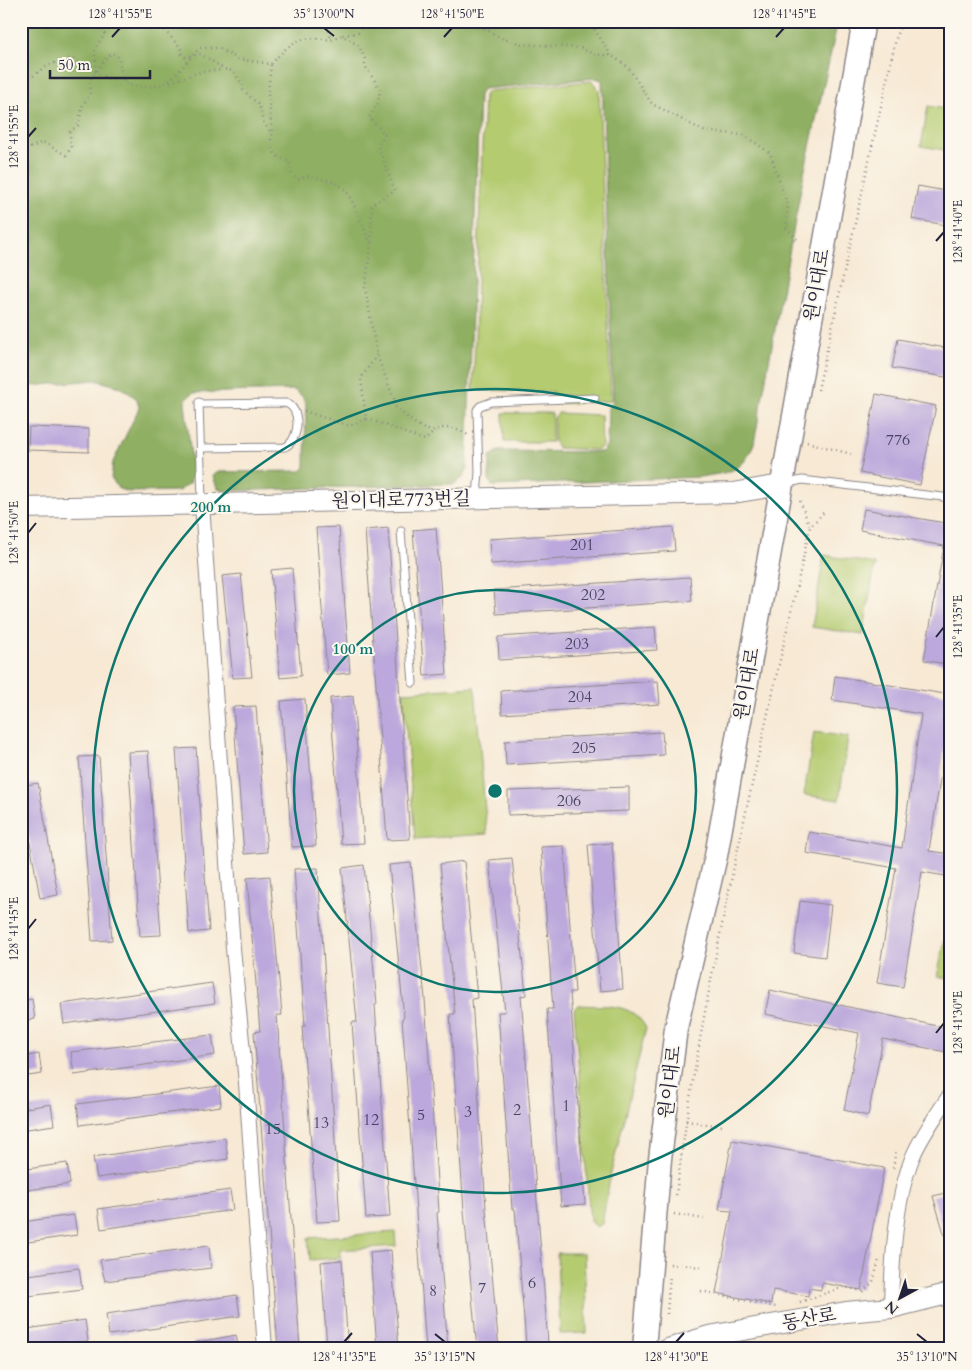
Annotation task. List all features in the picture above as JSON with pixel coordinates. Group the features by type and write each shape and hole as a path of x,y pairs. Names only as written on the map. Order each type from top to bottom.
{"main road":[{"name":"원이대로","path":"644,1349 660,1159 676,1028 716,856 864,21"}],"street":[{"name":"원이대로773번길","path":"21,508 736,492 781,485"},
{"path":"202,504 233,948 246,1084 265,1349"},
{"path":"892,1308 892,1254 909,1170 914,1154 951,1093"},
{"name":"동산로","path":"668,1349 709,1336 846,1312 892,1308 951,1293"}],"lane":[{"path":"477,498 479,472 477,410 480,406 491,402 595,398"},
{"path":"201,448 285,447 290,445 295,436 294,407 284,403 199,403 202,504"},
{"path":"781,485 802,480 951,498"},
{"path":"401,531 412,683"}],"path":[{"path":"96,71 97,66 94,61 96,45 105,35 102,30 106,21"},
{"path":"160,21 164,31 181,48 181,53 185,57 201,54 224,70"},
{"path":"327,21 331,40"},
{"path":"366,21 358,33 342,35 331,40 304,38 285,47 271,64 268,93 272,134 270,147 279,158 289,161 292,176 298,180 306,176 320,177 335,182 346,190 371,245"},
{"path":"471,21 501,38 522,44 581,48 595,55 611,55"},
{"path":"589,21 611,55 628,68 652,104 704,131 744,135 770,154 788,206 786,227 797,240"},
{"path":"817,394 898,30 905,21"},
{"path":"342,35 359,46 365,59 365,66 380,89 378,102 370,118 385,134 378,146 395,191 372,204 371,245 365,288 377,355 394,399 393,405 420,426 436,431"},
{"path":"169,83 200,48 218,48 238,59 271,64"},
{"path":"21,152 43,142 66,155 71,148 70,132 78,125 83,104 90,94 90,80 112,54 120,58 119,63 124,80 128,85 145,87 169,83 204,71 233,71 242,89 260,105 263,122 272,134"},
{"path":"21,85 48,65 72,58 108,79 124,80"},
{"path":"366,419 361,378 377,355"},
{"path":"294,407 350,426 366,419 425,440 443,428 460,431 470,437 470,443"},
{"path":"809,433 806,442 850,454"},
{"path":"800,501 810,527"},
{"path":"673,1222 686,1121 710,982 810,527 826,510"},
{"path":"686,1121 722,1126"},
{"path":"893,1169 896,1150"},
{"path":"674,1214 704,1219"},
{"path":"792,1305 844,1287 863,1291 873,1282 880,1253"},
{"path":"671,1256 670,1264 702,1267"},
{"path":"667,1314 670,1274"},
{"path":"701,1291 783,1308"}],"green space":[{"path":"21,21 838,21 803,178 754,443 750,453 740,466 734,469 720,474 700,477 492,486 489,479 490,456 499,451 602,452 607,445 608,407 613,402 602,80 595,78 483,89 479,95 467,469 463,478 454,484 224,491 217,488 213,476 216,472 301,471 305,467 306,405 302,396 294,390 193,393 187,398 185,403 193,474 190,483 178,491 129,492 119,489 111,478 113,462 139,408 137,399 121,387 95,380 21,387"},
{"path":"592,81 599,90 611,401 553,404 553,392 473,390 484,95 489,91"},
{"path":"928,106 951,110 951,151 921,146"},
{"path":"503,413 552,413 552,442 504,442"},
{"path":"558,413 601,415 602,447 597,450 558,448 554,441 554,418"},
{"path":"824,555 875,564 863,635 812,627"},
{"path":"475,687 487,834 415,839 403,692"},
{"path":"814,732 848,737 839,800 804,795"},
{"path":"951,914 951,979 937,976"},
{"path":"578,1005 608,1006 625,1009 640,1019 646,1028 611,1173 602,1224 597,1227 590,1221 574,1009"},
{"path":"395,1232 396,1246 340,1250 341,1258 310,1260 308,1238"},
{"path":"557,1253 584,1253 587,1333 560,1334"}],"building":[{"path":"918,186 951,192 951,226 912,219"},
{"path":"898,339 951,349 951,378 892,368"},
{"path":"876,394 936,406 920,485 860,473"},
{"path":"29,427 89,429 89,452 28,450"},
{"path":"864,509 951,524 951,665 924,660 944,546 860,530"},
{"path":"339,527 350,673 327,675 316,528"},
{"path":"673,527 675,551 491,564 489,539"},
{"path":"388,528 410,839 387,840 365,530"},
{"path":"436,528 447,674 424,676 413,530"},
{"path":"292,568 301,676 280,678 271,570"},
{"path":"241,574 252,677 233,678 222,576"},
{"path":"690,577 692,601 496,614 494,590"},
{"path":"655,627 657,650 499,660 498,637"},
{"path":"835,676 951,695 951,708 929,851 951,854 951,877 922,872 903,987 877,983 896,868 806,853 809,832 902,848 921,714 832,700"},
{"path":"658,681 660,704 502,714 501,691"},
{"path":"353,696 364,843 341,844 330,698"},
{"path":"305,699 316,846 292,847 281,701"},
{"path":"256,706 267,852 244,854 233,707"},
{"path":"662,732 664,755 506,765 505,741"},
{"path":"196,748 209,931 189,933 176,749"},
{"path":"148,751 161,935 140,936 128,752"},
{"path":"99,756 112,940 92,941 79,757"},
{"path":"38,783 58,895 40,898 21,793 21,786"},
{"path":"629,787 629,811 508,815 508,791"},
{"path":"612,843 623,989 600,991 588,845"},
{"path":"564,846 575,992 570,992 585,1204 561,1206 547,1009 553,1009 541,847"},
{"path":"512,858 526,995 521,996 548,1343 526,1344 515,1209 512,1209 498,1012 505,1012 489,860"},
{"path":"464,861 477,998 472,999 486,1209 499,1349 477,1349 464,1211 450,1014 455,1014 440,864"},
{"path":"411,863 425,999 439,1212 437,1213 448,1349 426,1349 402,1018 404,1017 389,865"},
{"path":"364,865 377,1004 375,1005 390,1217 366,1218 352,1022 357,1022 342,868"},
{"path":"318,868 340,1221 317,1222 302,1026 305,1026 294,869"},
{"path":"270,876 282,1015 277,1015 300,1349 278,1349 254,1032 260,1031 247,878"},
{"path":"800,901 831,905 825,957 794,953"},
{"path":"212,983 215,1003 64,1024 61,1004"},
{"path":"770,990 951,1029 951,1053 883,1039 868,1116 844,1110 859,1033 765,1014"},
{"path":"32,999 35,1019 21,1021 21,1001"},
{"path":"212,1035 215,1055 74,1075 71,1052"},
{"path":"39,1054 42,1074 21,1077 21,1057"},
{"path":"219,1086 221,1106 80,1125 77,1104"},
{"path":"51,1104 54,1125 21,1130 21,1109"},
{"path":"225,1138 228,1159 97,1178 93,1157"},
{"path":"732,1140 884,1168 861,1290 822,1283 821,1290 809,1288 808,1296 773,1290 771,1304 716,1293 732,1211 719,1210"},
{"path":"67,1163 70,1184 21,1191 21,1170"},
{"path":"230,1190 233,1210 101,1229 98,1209"},
{"path":"951,1192 951,1240 946,1240 933,1196"},
{"path":"74,1215 77,1235 21,1243 21,1222"},
{"path":"209,1246 211,1268 105,1281 100,1260"},
{"path":"391,1250 399,1349 377,1349 370,1252"},
{"path":"342,1260 348,1349 327,1349 321,1262"},
{"path":"79,1268 82,1289 21,1297 21,1276"},
{"path":"237,1295 240,1316 109,1335 106,1314"},
{"path":"85,1320 88,1341 21,1349 21,1330"},
{"path":"236,1335 239,1349 194,1349 193,1343"}]}
